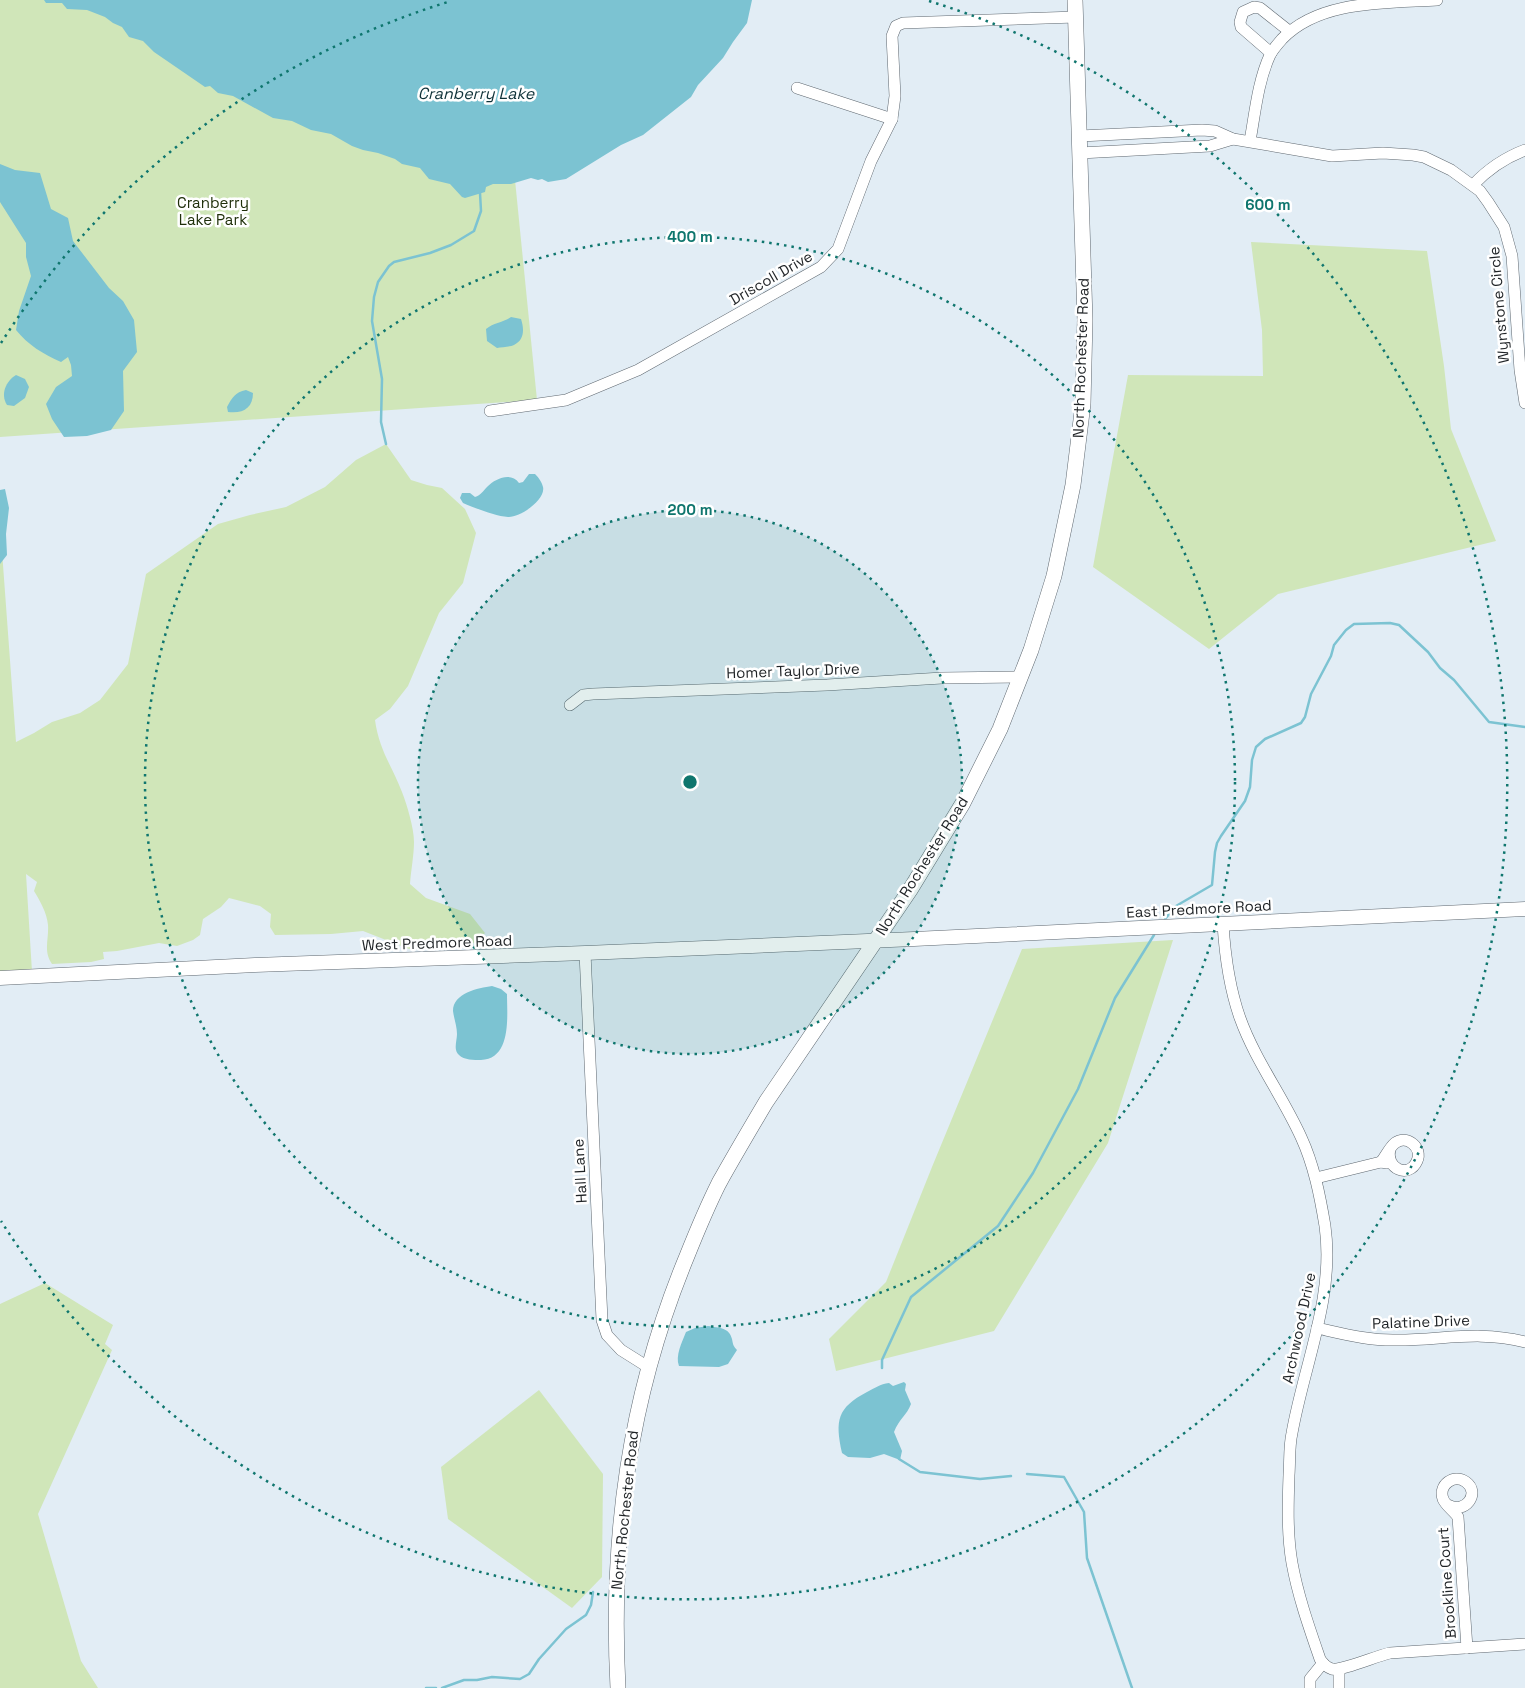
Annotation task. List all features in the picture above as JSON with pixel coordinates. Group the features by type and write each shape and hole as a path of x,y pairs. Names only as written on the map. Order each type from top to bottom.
{"main road":[{"name":"North Rochester Road","path":"618,1688 615,1608 617,1553 625,1486 634,1424 648,1366 664,1314 702,1219 719,1184 766,1102 910,890 963,803 1000,729 1031,650 1054,576 1068,515 1078,453 1082,405 1085,320 1076,0"}],"street":[{"path":"1250,141 1261,82 1271,53 1298,23 1333,8 1437,0"},
{"path":"1271,53 1241,27 1240,22 1243,12 1254,7 1260,8 1289,31"},
{"name":"Driscoll Drive","path":"490,411 566,400 638,370 821,267 838,249 871,161 892,119 895,96 892,36 896,26 903,23 1076,17"},
{"path":"797,88 892,119"},
{"name":"Wynstone Circle","path":"1080,136 1202,130 1215,131 1233,139 1332,156 1383,153 1413,155 1436,162 1473,185 1488,202 1504,227 1520,294 1520,370 1525,402"},
{"name":"Wynstone Circle","path":"1080,153 1210,146 1233,139"},
{"path":"1473,185 1490,168 1513,154 1525,150"},
{"name":"Homer Taylor Drive","path":"570,705 583,695 593,694 827,685 942,678 1020,677"},
{"name":"East Predmore Road","path":"875,941 1525,909"},
{"name":"Archwood Drive","path":"1223,924 1227,968 1240,1019 1301,1136 1316,1178 1325,1227 1328,1268 1317,1328 1303,1379 1291,1436 1288,1508 1292,1561 1297,1588 1316,1648 1323,1663"},
{"name":"West Predmore Road","path":"0,978 255,965 585,954 875,941"},
{"name":"Hall Lane","path":"585,954 602,1320 607,1335 620,1350 648,1366"},
{"path":"1316,1178 1381,1162 1403,1170 1412,1167 1418,1159 1415,1145 1406,1140 1396,1142 1381,1162"},
{"path":"1390,1149 1389,1158 1394,1167"},
{"name":"Palatine Drive","path":"1317,1328 1364,1338 1398,1340 1473,1335 1492,1336 1525,1342"},
{"name":"Brookline Court","path":"1458,1517 1471,1497 1471,1488 1464,1480 1455,1478 1443,1487 1442,1497 1458,1517 1467,1648"},
{"name":"Brookline Court","path":"1448,1505 1457,1508 1466,1505"},
{"path":"1310,1688 1310,1679 1323,1663 1330,1668 1338,1669 1390,1653 1525,1644"},
{"path":"1338,1669 1338,1688"}],"green space":[{"name":"Cranberry Lake Park","path":"0,0 497,0 537,400 0,437"},
{"path":"1251,242 1427,251 1451,429 1496,541 1278,594 1209,649 1093,567 1128,375 1263,376 1262,330"},
{"path":"386,444 411,480 442,488 465,509 476,533 463,583 439,613 408,686 390,709 375,720 379,740 402,792 412,823 414,852 410,884 426,898 470,914 485,933 475,943 409,949 363,931 331,934 275,935 270,927 271,914 260,906 229,898 221,907 203,919 200,935 177,946 159,943 103,952 104,959 91,962 52,964 47,950 47,921 43,907 34,891 37,882 26,874 32,972 0,974 0,524 16,742 52,722 80,713 100,700 128,664 146,574 218,524 286,507 325,487 356,460"},
{"path":"1173,940 1108,1143 994,1331 836,1371 829,1339 886,1282 1022,949"},
{"path":"45,1283 113,1325 105,1344 112,1350 38,1514 81,1661 98,1688 0,1688 0,1304"},
{"path":"539,1390 603,1474 602,1577 572,1608 448,1519 441,1467"}],"water":[{"name":"Cranberry Lake","path":"44,0 752,0 747,23 723,58 698,85 691,97 643,135 621,145 566,179 548,182 542,179 531,178 511,184 493,184 486,187 485,192 465,198 450,184 429,179 420,168 402,164 395,159 352,146 331,134 311,130 292,121 273,118 233,96 218,93 210,86 205,87 154,52 143,41 129,37 122,27 105,17 87,10 67,9 62,3 46,3"},
{"path":"0,164 15,170 40,173 51,209 68,218 73,241 109,288 123,301 134,320 137,352 123,371 124,411 111,430 87,436 64,437 52,419 46,404 56,387 72,376 71,365 68,357 61,362 36,349 16,330 19,311 31,276 26,257 26,243 0,202"},
{"path":"511,317 521,319 523,326 522,337 514,345 497,348 487,341 486,329"},
{"path":"16,375 25,379 29,387 25,398 14,406 7,405 4,397 5,388"},
{"path":"246,390 253,393 249,406 243,411 228,412 227,407 232,398 239,392"},
{"path":"529,474 535,474 539,478 543,492 531,507 519,515 508,517 491,513 463,503 460,498 462,493 470,493 475,497 499,479 508,477 519,483 523,482"},
{"path":"5,489 9,508 6,534 7,555 0,564 0,490"},
{"path":"492,986 501,989 507,994 507,1024 503,1044 491,1058 481,1060 464,1058 456,1051 457,1031 453,1011 454,1005 467,992"},
{"path":"708,1326 726,1330 731,1335 733,1345 737,1350 728,1364 719,1367 679,1366 678,1353 686,1332"},
{"path":"904,1382 911,1404 894,1432 902,1451 900,1460 884,1454 870,1458 848,1457 842,1453 839,1423 844,1410 849,1404 883,1384 889,1383 893,1386"}],"waterway":[{"path":"386,444 381,422 382,379 372,321 374,297 378,282 394,262 430,253 451,245 474,231 481,211 480,193"},
{"path":"1165,919 1176,906 1212,885 1217,843 1245,801 1250,787 1252,760 1256,747 1265,739 1301,723 1305,717 1311,694 1331,656 1334,645 1346,630 1354,624 1390,623 1399,625 1454,680 1489,722 1525,727"},
{"path":"882,1368 882,1360 911,1297 998,1226 1033,1173 1078,1089 1115,998 1154,935"},
{"path":"899,1459 920,1472 980,1479 1011,1476"},
{"path":"1027,1474 1064,1477 1084,1512 1087,1558 1132,1688"},
{"path":"442,1688 464,1680 492,1677 520,1679 529,1674 539,1659 566,1629 586,1615 591,1605 593,1592"},
{"path":"426,1688 436,1688"}]}
